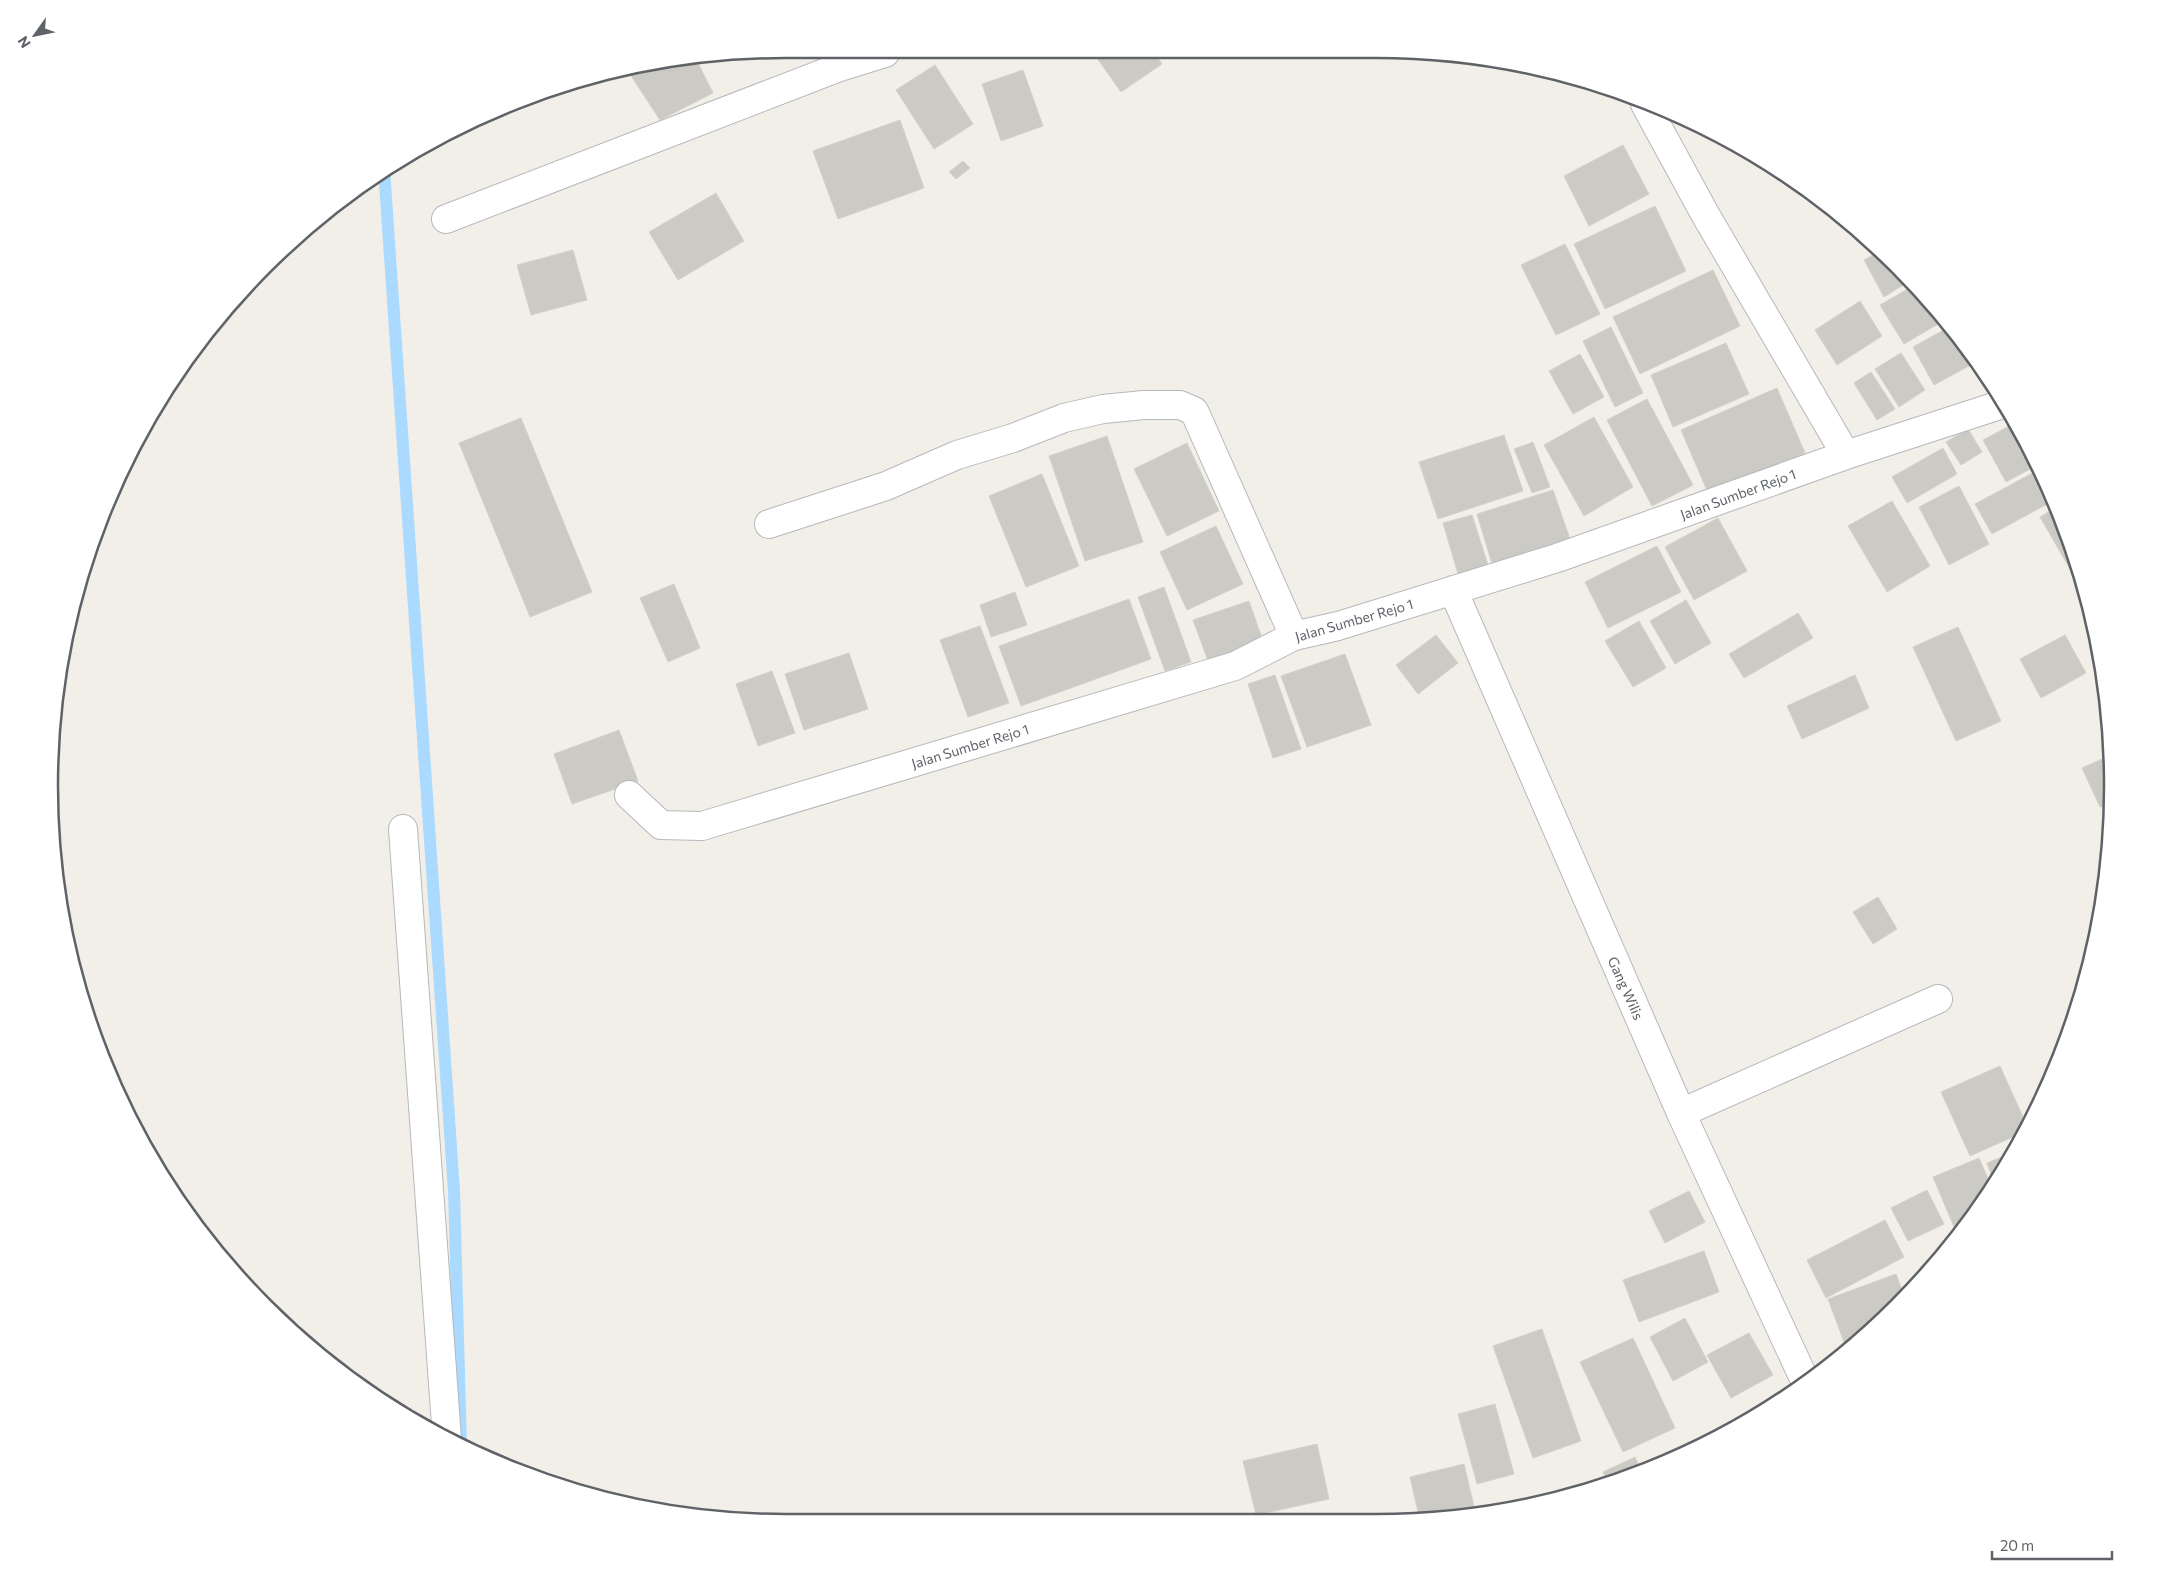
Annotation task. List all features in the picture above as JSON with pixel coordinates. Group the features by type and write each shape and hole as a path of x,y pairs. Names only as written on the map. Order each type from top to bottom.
{"street":[{"path":"446,219 836,68 869,58"},
{"path":"1651,111 1705,214 1846,455"},
{"path":"768,524 886,486 957,455 1013,438 1064,418 1103,409 1144,405 1180,405 1194,411 1196,415 1294,636"},
{"name":"Jalan Sumber Rejo 1","path":"629,795 661,825 702,826 1235,666 1294,636 1338,626 1556,558 1846,455 1997,406"},
{"name":"Gang Wilis","path":"1453,590 1681,1113 1803,1376"},
{"path":"403,829 446,1429"},
{"path":"1681,1113 1938,999"}],"building":[{"path":"1097,58 1158,58 1162,64 1121,92"},
{"path":"698,63 713,93 660,120 630,74"},
{"path":"935,65 973,124 934,149 896,90"},
{"path":"1023,70 1043,126 1001,141 982,84"},
{"path":"900,120 924,188 838,219 813,151"},
{"path":"1623,145 1649,194 1589,226 1564,176"},
{"path":"963,161 970,168 956,179 949,172"},
{"path":"716,193 744,241 678,280 649,232"},
{"path":"1655,206 1686,271 1605,309 1574,244"},
{"path":"1565,244 1600,314 1556,335 1521,265"},
{"path":"573,250 587,300 531,315 517,265"},
{"path":"1874,254 1904,284 1884,297 1864,260"},
{"path":"1713,270 1740,326 1640,374 1613,317"},
{"path":"1908,289 1939,324 1904,344 1880,305"},
{"path":"1860,301 1882,336 1837,365 1815,330"},
{"path":"1611,327 1643,393 1615,407 1583,341"},
{"path":"1944,330 1971,365 1934,385 1913,347"},
{"path":"1726,343 1749,394 1673,427 1651,375"},
{"path":"1901,353 1925,390 1899,407 1875,369"},
{"path":"1580,354 1604,397 1573,414 1549,371"},
{"path":"1871,372 1895,409 1877,420 1854,383"},
{"path":"1777,388 1805,453 1709,495 1681,430"},
{"path":"1647,399 1693,485 1652,506 1607,420"},
{"path":"1594,417 1633,487 1584,516 1544,445"},
{"path":"521,418 592,592 530,617 459,443"},
{"path":"2009,426 2031,469 2006,482 1983,440"},
{"path":"1968,429 1982,452 1961,465 1946,442"},
{"path":"1504,435 1523,491 1438,519 1419,462"},
{"path":"1107,436 1143,542 1085,561 1049,456"},
{"path":"1533,442 1550,487 1532,493 1514,449"},
{"path":"1187,443 1219,511 1167,536 1134,469"},
{"path":"1943,448 1957,474 1907,503 1892,477"},
{"path":"2033,473 2048,504 1992,534 1975,504"},
{"path":"1042,474 1079,566 1026,587 989,496"},
{"path":"1959,486 1989,544 1949,565 1919,507"},
{"path":"1553,490 1571,542 1493,567 1477,514"},
{"path":"1892,501 1930,566 1887,592 1848,526"},
{"path":"2050,511 2071,568 2070,569 2040,517"},
{"path":"1472,515 1488,565 1458,574 1443,523"},
{"path":"1718,518 1747,571 1694,600 1665,547"},
{"path":"1216,526 1243,584 1187,610 1160,552"},
{"path":"1657,546 1681,592 1608,628 1585,582"},
{"path":"674,584 700,648 668,662 640,598"},
{"path":"1164,587 1191,662 1165,671 1138,597"},
{"path":"1015,592 1027,625 991,637 980,605"},
{"path":"1129,599 1151,659 1021,706 999,646"},
{"path":"1686,600 1711,643 1675,664 1650,621"},
{"path":"1249,601 1265,647 1210,666 1193,620"},
{"path":"1798,613 1813,638 1744,678 1729,654"},
{"path":"1639,621 1666,668 1633,687 1605,641"},
{"path":"980,626 1009,703 968,717 940,640"},
{"path":"1958,627 2001,721 1956,741 1913,647"},
{"path":"1436,635 1458,663 1418,694 1396,665"},
{"path":"2065,635 2086,673 2041,698 2020,659"},
{"path":"849,653 868,709 804,730 785,674"},
{"path":"1345,654 1371,725 1307,747 1281,676"},
{"path":"772,671 795,733 758,746 736,684"},
{"path":"1275,675 1301,749 1273,758 1248,684"},
{"path":"1855,675 1869,708 1802,739 1787,706"},
{"path":"619,730 638,781 572,804 554,754"},
{"path":"2103,758 2104,806 2100,807 2082,768"},
{"path":"1878,897 1897,929 1873,944 1853,912"},
{"path":"2000,1066 2023,1118 2014,1136 1970,1156 1941,1092"},
{"path":"2003,1156 1991,1175 1987,1163"},
{"path":"1979,1158 1988,1180 1955,1228 1933,1177"},
{"path":"1927,1190 1944,1224 1908,1241 1891,1208"},
{"path":"1689,1191 1705,1222 1665,1243 1649,1211"},
{"path":"1885,1220 1904,1257 1826,1298 1807,1260"},
{"path":"1704,1251 1719,1292 1639,1322 1623,1280"},
{"path":"1896,1274 1902,1289 1844,1343 1828,1299"},
{"path":"1685,1318 1708,1362 1673,1381 1650,1337"},
{"path":"1542,1329 1581,1441 1533,1458 1493,1346"},
{"path":"1749,1333 1773,1375 1731,1398 1707,1355"},
{"path":"1633,1338 1675,1428 1623,1452 1580,1362"},
{"path":"1495,1404 1514,1474 1477,1484 1458,1414"},
{"path":"1317,1444 1329,1499 1256,1514 1243,1461"},
{"path":"1635,1457 1638,1464 1606,1477 1603,1472"},
{"path":"1464,1464 1474,1507 1418,1512 1410,1477"}],"waterway":[{"path":"385,178 454,1191 461,1436"}]}
